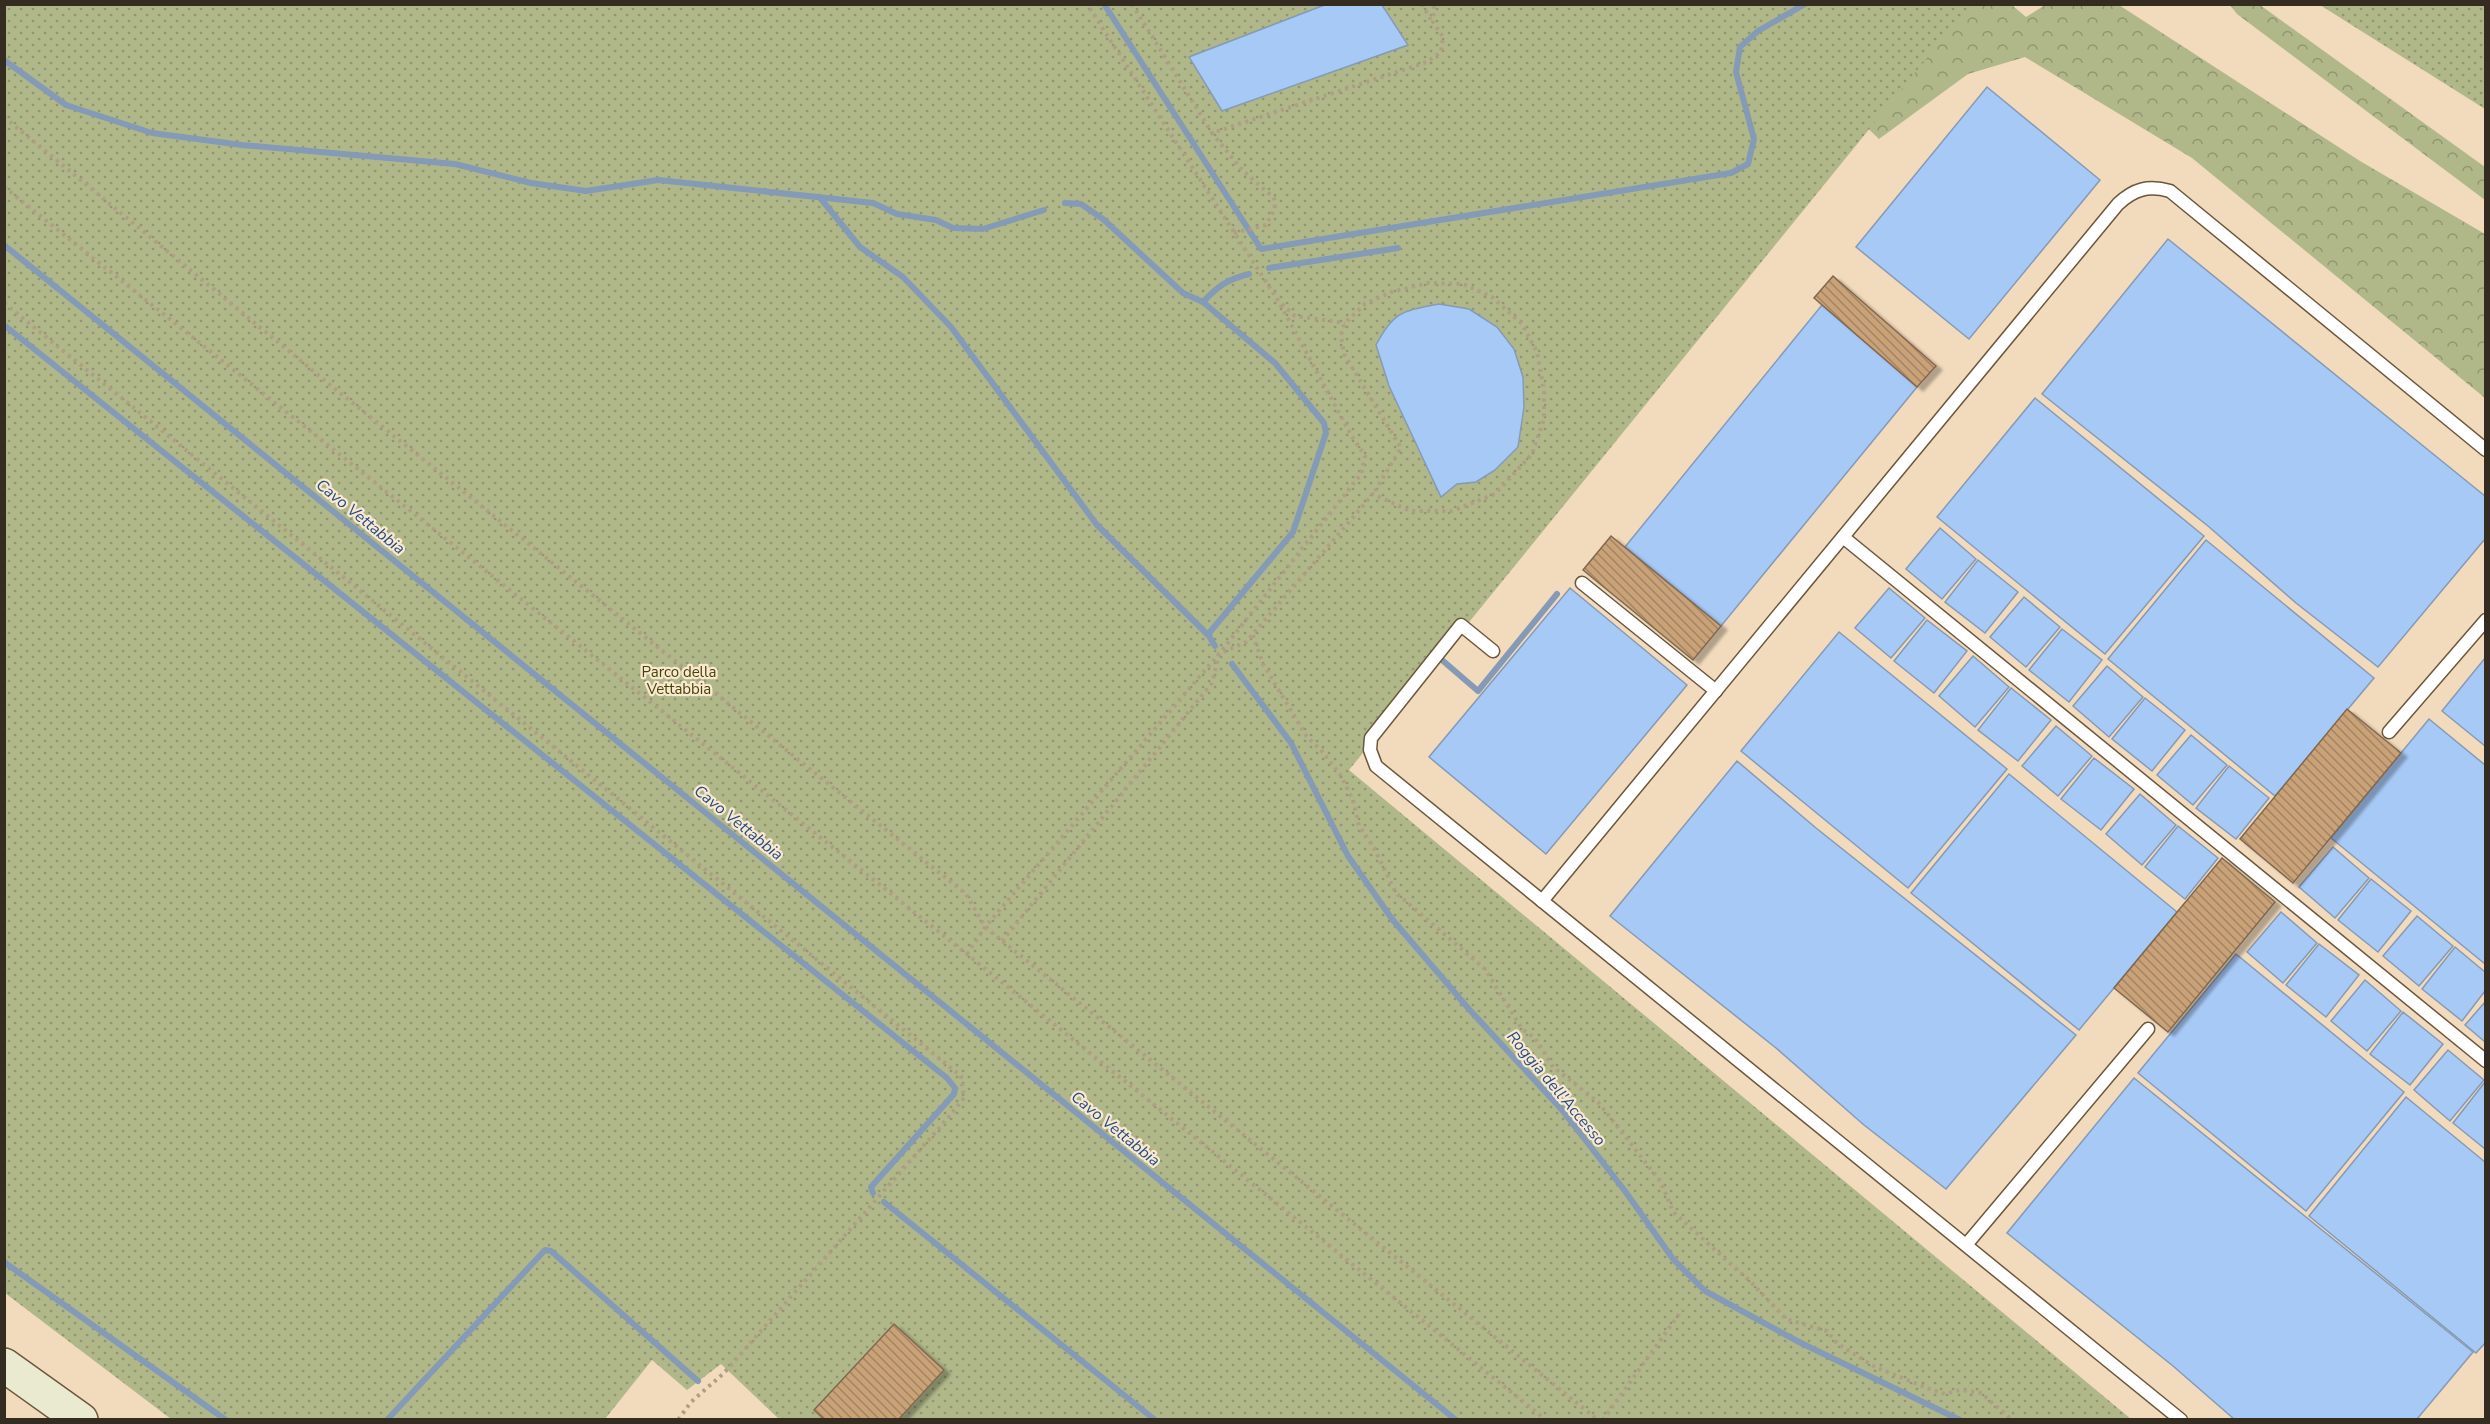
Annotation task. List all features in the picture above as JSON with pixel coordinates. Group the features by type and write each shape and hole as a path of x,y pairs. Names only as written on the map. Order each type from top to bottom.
{"street":[{"path":"4,1365 81,1419"}],"lane":[{"path":"1542,901 2118,204 2141,189 2155,187 2170,191 2486,450"},
{"path":"1843,537 2486,1061"},
{"path":"1582,583 1716,691"},
{"path":"2389,732 2486,620"},
{"path":"1492,651 1461,625 1378,726 1371,738 1370,750 1376,766 2181,1419"},
{"path":"1966,1245 2148,1029"}],"path":[{"path":"967,954 985,927 1220,654 1361,474 1365,456 1351,435 1279,302 1087,4"},
{"path":"1132,4 1212,133 1242,170 1274,198 1275,208 1266,225 1234,233"},
{"path":"1212,133 1427,62 1441,52 1443,37 1422,4"},
{"path":"1432,22 1434,4"},
{"path":"4,117 338,392 966,894 985,927 1002,941 1598,1419"},
{"path":"4,187 967,954 1546,1419"},
{"path":"1002,941 1212,683 1220,654 1246,642 1253,635 1373,494 1401,448 1344,354 1341,335 1345,323 1365,304 1390,292 1428,283 1463,284 1492,297 1522,324 1538,352 1544,391 1544,419 1532,454 1495,494 1452,511 1410,511 1373,494"},
{"path":"1279,302 1295,316 1345,323"},
{"path":"4,303 961,1076 964,1098 947,1119 724,1373 691,1402 678,1419"},
{"path":"1253,635 1263,664 1307,737 1321,750 1341,776 1353,800 1359,826 1374,848 1396,893 1485,969 1522,1029 1535,1038 1553,1067 1598,1102 1660,1182 1673,1212 1752,1282 1786,1319 1827,1330 1838,1344 1875,1367 1930,1389 1946,1394 1960,1390 1981,1393 2012,1419"},
{"path":"1603,1419 1682,1310"}],"green space":[{"name":"Parco della Vettabbia","path":"4,5 1970,5 1349,770 2131,1419 780,1420 721,1364 687,1390 652,1360 605,1419 171,1419 5,1293"},
{"path":"1905,5 2012,5 2026,17 2045,5 2119,5 2360,161 2485,234 2485,398 2192,158 2025,57 1968,74 1879,139 1814,77"},
{"path":"2230,5 2260,5 2485,167 2485,200 2237,14"},
{"path":"2320,5 2485,5 2485,109"}],"water":[{"path":"1327,4 1382,5 1408,45 1222,111 1189,57"},
{"path":"1987,87 2100,180 1969,339 1856,247"},
{"path":"2168,239 2485,496 2485,539 2378,667 2296,603 2208,526 2042,394"},
{"path":"1439,304 1469,309 1497,327 1514,349 1523,377 1524,407 1518,447 1495,470 1476,482 1457,484 1441,497 1389,386 1376,345 1388,325 1401,314"},
{"path":"1822,305 1917,387 1721,626 1625,547"},
{"path":"2035,398 2204,536 2105,654 1937,517"},
{"path":"1940,528 1976,559 1942,599 1906,569"},
{"path":"2206,540 2374,678 2275,796 2108,659"},
{"path":"1978,560 2018,592 1985,633 1945,602"},
{"path":"1570,588 1687,685 1546,854 1429,757"},
{"path":"1889,588 1925,618 1891,658 1855,628"},
{"path":"2024,597 2060,627 2026,667 1990,637"},
{"path":"1927,620 1967,651 1934,693 1894,661"},
{"path":"2062,629 2102,660 2069,702 2029,670"},
{"path":"1839,632 2007,769 1908,888 1741,751"},
{"path":"1973,656 2009,687 1975,727 1939,696"},
{"path":"2485,658 2485,746 2442,711"},
{"path":"2107,666 2143,697 2109,737 2073,706"},
{"path":"2011,688 2051,720 2018,761 1978,730"},
{"path":"2145,698 2185,730 2152,771 2112,739"},
{"path":"2429,719 2485,765 2485,964 2331,838"},
{"path":"2056,726 2092,756 2058,796 2022,766"},
{"path":"2191,735 2227,765 2193,805 2157,775"},
{"path":"2094,758 2134,789 2101,830 2061,799"},
{"path":"1737,761 1816,828 2076,1035 1946,1189 1864,1125 1776,1048 1610,916"},
{"path":"2229,766 2269,798 2236,839 2196,808"},
{"path":"2009,774 2177,912 2079,1030 1911,893"},
{"path":"2140,794 2176,825 2142,865 2106,834"},
{"path":"2178,826 2218,858 2185,899 2145,867"},
{"path":"2333,847 2369,878 2335,918 2299,887"},
{"path":"2371,879 2411,911 2378,952 2338,920"},
{"path":"2281,912 2317,943 2283,983 2247,952"},
{"path":"2417,916 2453,946 2419,986 2383,956"},
{"path":"2319,944 2359,975 2326,1017 2286,985"},
{"path":"2455,947 2485,972 2485,991 2462,1021 2422,989"},
{"path":"2236,954 2404,1092 2306,1211 2138,1073"},
{"path":"2365,980 2401,1011 2367,1051 2331,1021"},
{"path":"2485,1002 2485,1042 2465,1025"},
{"path":"2403,1012 2443,1044 2410,1085 2370,1054"},
{"path":"2448,1050 2484,1080 2450,1121 2414,1090"},
{"path":"2134,1078 2473,1352 2417,1419 2234,1419 2173,1366 2007,1233"},
{"path":"2485,1082 2485,1149 2453,1123"},
{"path":"2406,1097 2485,1162 2486,1342 2476,1353 2309,1216"}],"building":[{"path":"1833,276 1936,366 1917,387 1814,298"},
{"path":"1611,536 1721,626 1693,660 1583,570"},
{"path":"2347,709 2401,753 2293,883 2240,839"},
{"path":"2222,858 2275,902 2168,1032 2114,988"},
{"path":"894,1324 944,1370 898,1420 825,1420 814,1410"}],"waterway":[{"path":"1104,4 1261,249 1731,173 1748,164 1754,139 1736,72 1740,47 1758,31 1805,4"},
{"path":"4,60 66,105 152,133 242,145 455,164 531,183 586,191 658,180 873,203 897,214 936,220 953,228 983,229 1044,210"},
{"path":"821,199 860,247 903,277 951,327 1097,525 1209,636"},
{"path":"1065,203 1081,204 1103,219 1183,293 1203,302 1275,363 1324,423 1326,433 1293,532 1210,632 1209,636 1215,646"},
{"name":"Cavo Vettabbia","path":"4,245 1456,1420"},
{"path":"1269,268 1398,248"},
{"path":"1203,302 1224,284 1249,274"},
{"path":"4,325 947,1078 955,1088 954,1094 871,1187 873,1193"},
{"path":"1442,660 1478,691 1557,594"},
{"name":"Roggia dell'Accesso","path":"1232,664 1291,743 1348,856 1392,919 1468,1008 1562,1110 1625,1191 1673,1259 1705,1291 1799,1342 1960,1420"},
{"path":"884,1202 1155,1420"},
{"path":"387,1420 545,1250 551,1251 698,1381"},
{"path":"4,1262 226,1420"}]}
